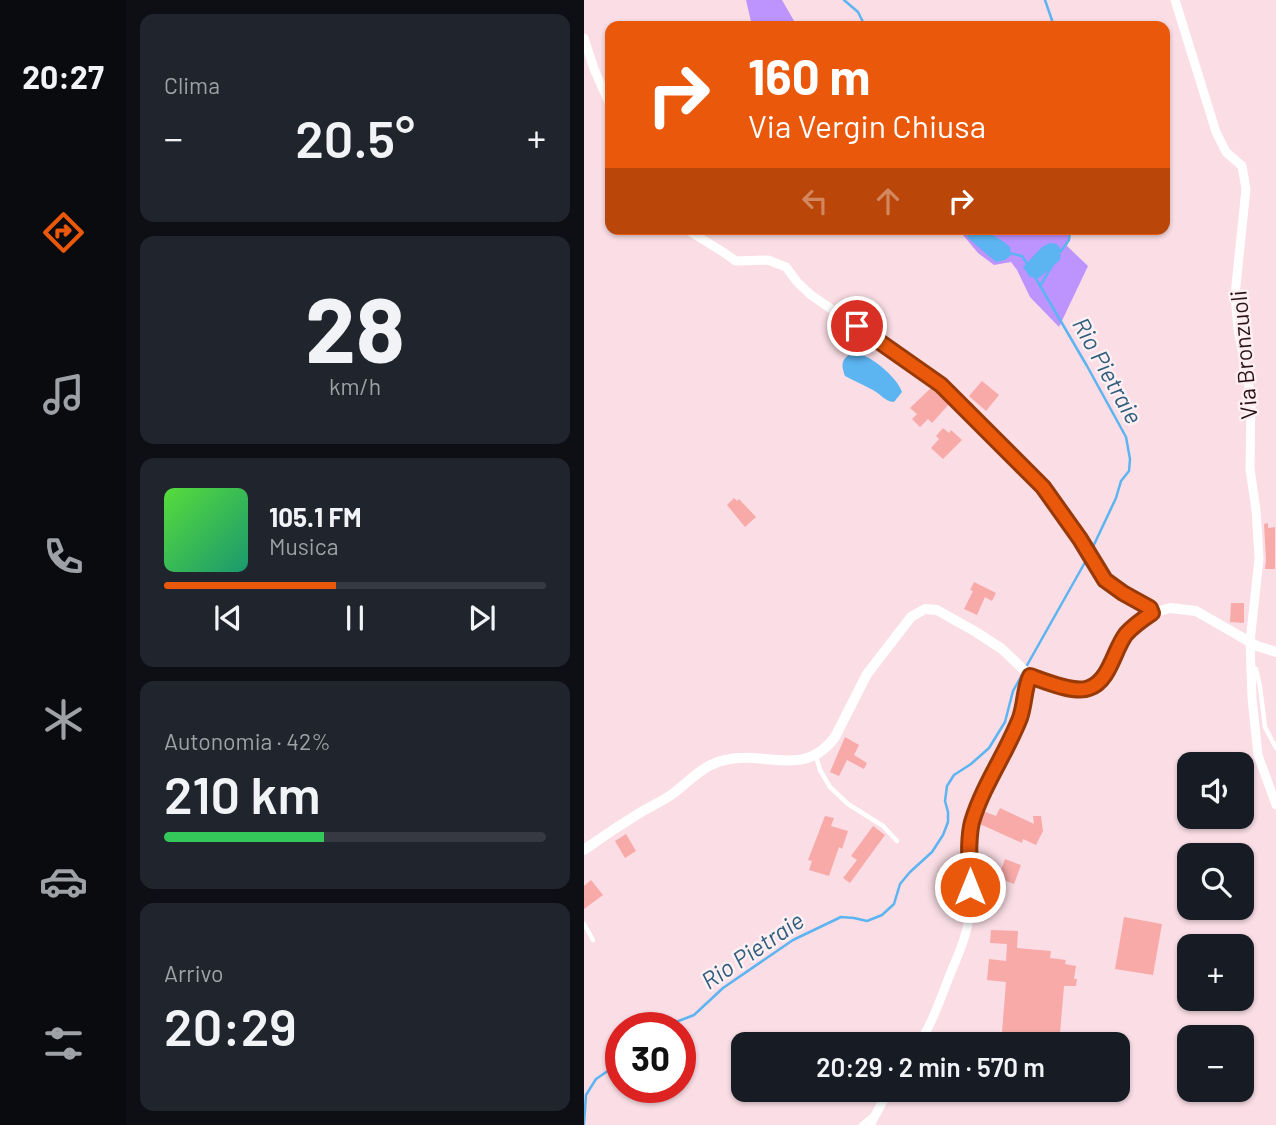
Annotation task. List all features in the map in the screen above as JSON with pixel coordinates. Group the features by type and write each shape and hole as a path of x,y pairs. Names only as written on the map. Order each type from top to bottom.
{"street":[{"name":"Via Bronzuoli","path":"1175,0 1216,132 1226,152 1242,166 1246,189 1235,295 1238,329 1251,397 1250,469 1259,559 1250,642 1252,698 1258,755 1275,806"},
{"path":"584,38 605,94"},
{"path":"696,235 736,261 768,260 786,267 811,295 941,385 1043,487 1105,580 1150,608 1152,613"},
{"path":"584,849 671,795 700,770 715,762 752,757 788,761 816,755 835,737 867,674 911,617 925,609 937,610 976,632 1002,649 1030,676 1069,689 1089,689 1104,677 1125,636 1152,613 1170,608 1196,611 1250,642 1275,652"},
{"path":"927,1032 966,934 970,910 972,824 982,795 1021,715 1030,676"},
{"path":"870,1125 883,1102"}],"lane":[{"path":"1251,668 1256,669 1261,687 1265,727 1275,748"},
{"path":"816,755 820,770 830,788 848,804 883,826 897,841"},
{"path":"584,924 593,940"},
{"path":"861,1125 879,1110"}],"shaded area":[{"path":"746,0 782,0 794,21 751,21"},
{"path":"963,235 1070,235 1067,246 1088,266 1059,327 1030,297 1011,262 994,265 978,253"}],"water":[{"path":"967,235 994,236 1010,247 1011,255 996,262"},
{"path":"1050,243 1057,244 1061,250 1060,260 1039,278 1030,277 1023,267 1042,247"},
{"path":"850,354 867,357 891,376 902,392 894,402 845,376 843,364"}],"building":[{"path":"982,381 999,395 986,411 969,396"},
{"path":"932,387 950,403 932,423 928,419 920,427 912,419 917,414 910,408"},
{"path":"943,428 949,433 951,430 962,440 943,459 931,448 939,439 936,436"},
{"path":"734,498 737,501 739,499 756,517 745,527 727,505"},
{"path":"1268,523 1268,528 1275,527 1275,569 1265,569 1264,524"},
{"path":"974,582 996,593 992,601 985,597 977,615 964,609 973,591 970,590"},
{"path":"1231,603 1244,603 1244,623 1230,622"},
{"path":"845,737 859,745 854,755 867,763 864,769 847,760 839,776 830,772"},
{"path":"1000,808 1034,824 1033,816 1041,816 1043,831 1036,845 1023,839 1022,843 980,824 983,811 996,816"},
{"path":"825,816 834,818 831,826 848,831 829,876 809,870 812,861 808,860"},
{"path":"873,826 885,835 850,883 843,878 857,860 851,856"},
{"path":"626,834 636,851 625,858 615,841"},
{"path":"1005,859 1021,865 1014,884 998,878"},
{"path":"591,880 603,895 584,909 584,886"},
{"path":"1124,917 1162,924 1153,975 1115,969"},
{"path":"991,930 1018,931 1017,948 1051,951 1050,958 1066,960 1065,964 1076,966 1076,986 1064,986 1060,1032 1002,1032 1006,982 987,980 989,959 1006,961 1007,944 990,943"}],"waterway":[{"name":"Rio Pietraie","path":"844,0 858,12 862,21"},
{"path":"1045,0 1052,21"},
{"path":"1061,251 1069,235"},
{"name":"Rio Pietraie","path":"1009,253 1022,256 1028,265"},
{"path":"1040,286 1052,266"},
{"name":"Rio Pietraie","path":"1035,277 1126,437 1129,471 1121,481 1116,498 1091,551"},
{"name":"Rio Pietraie","path":"1026,667 1088,557"},
{"name":"Rio Pietraie","path":"696,1013 723,988 793,940 841,917 867,921 882,915 894,904 900,884 932,852 943,835 948,822 945,801 947,786 954,775 989,748 1005,722 1013,691 1023,673"},
{"name":"Rio Pietraie","path":"584,1124 586,1095 596,1079 605,1073"}],"route":[{"path":"857,326 941,385 1043,487 1105,580 1150,608 1152,613 1125,636 1104,677 1089,689 1069,689 1030,676 1021,715 982,795 972,824 970,887"}]}
